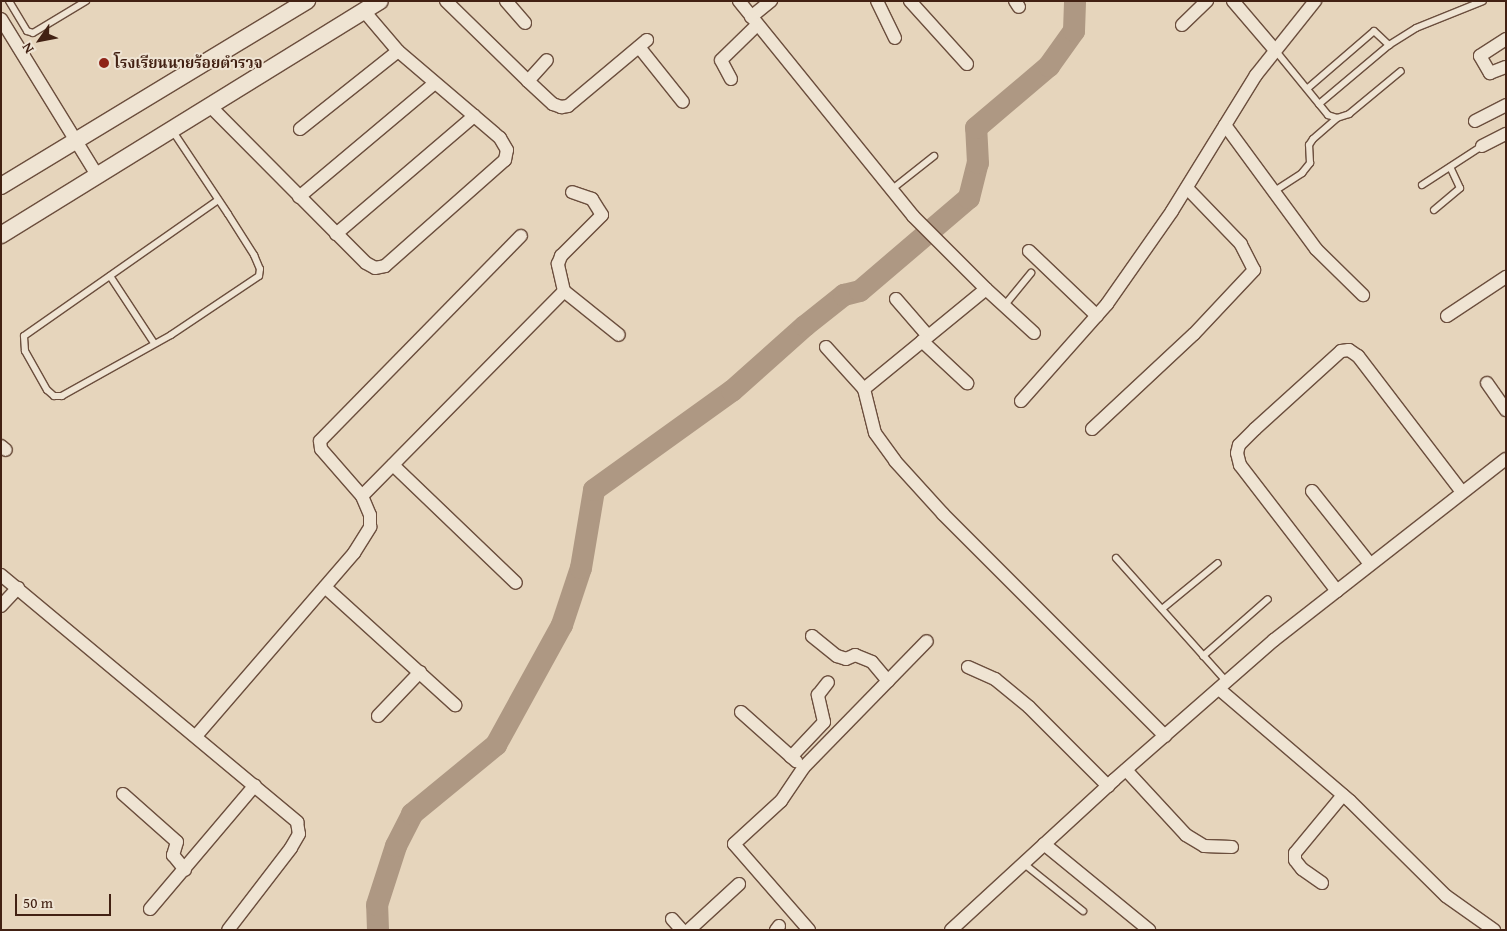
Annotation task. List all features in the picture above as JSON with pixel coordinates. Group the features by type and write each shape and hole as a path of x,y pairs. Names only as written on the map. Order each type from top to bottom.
{"street":[{"path":"1,186 307,1"},
{"path":"1,235 380,1"},
{"path":"446,1 553,104 568,106 643,43 683,102"},
{"path":"506,1 525,23"},
{"path":"739,1 913,216 1034,333"},
{"path":"732,79 721,60 771,1"},
{"path":"877,1 895,38"},
{"path":"910,1 967,64"},
{"path":"1182,25 1207,1"},
{"path":"1233,1 1274,49"},
{"path":"1021,401 1097,316 1187,188 1274,49 1315,1"},
{"path":"210,106 336,234 371,266 385,266 505,160 507,150 500,138 398,51 364,11"},
{"path":"1,19 97,175"},
{"path":"1506,39 1483,51 1480,56 1490,73 1506,67"},
{"path":"300,129 398,51"},
{"path":"528,81 547,60"},
{"path":"300,197 435,83"},
{"path":"1475,121 1506,105"},
{"path":"336,234 474,116"},
{"path":"1225,125 1316,249 1363,295"},
{"path":"1482,146 1506,134"},
{"path":"1092,428 1194,334 1254,270 1241,244 1187,188"},
{"path":"572,192 592,199 602,215 561,256 558,264 564,291 619,335"},
{"path":"196,736 354,553 370,527 370,515 362,496 321,449 320,441 521,236"},
{"path":"1029,251 1097,316"},
{"path":"1447,316 1506,277"},
{"path":"864,389 986,288"},
{"path":"362,496 564,291"},
{"path":"896,299 925,339 967,383"},
{"path":"826,347 864,389 875,433 895,461 943,514 1165,736"},
{"path":"1337,590 1240,465 1237,454 1239,445 1255,429 1341,351 1349,350 1358,356 1462,492"},
{"path":"1487,382 1506,410"},
{"path":"951,930 1108,786 1223,685 1337,590 1506,459"},
{"path":"393,465 516,584"},
{"path":"1312,491 1370,564"},
{"path":"1,575 290,813 297,822 299,834 228,930"},
{"path":"325,587 455,705"},
{"path":"1,606 18,588"},
{"path":"812,636 837,656 846,659 855,655 872,662 888,680"},
{"path":"809,930 734,846 781,801 803,768 927,641"},
{"path":"968,668 995,679 1029,707 1108,786"},
{"path":"378,716 420,672"},
{"path":"791,757 824,722 818,695 828,682"},
{"path":"1223,685 1343,795 1446,896 1494,930"},
{"path":"741,712 803,768"},
{"path":"1126,770 1186,835 1204,846 1232,847"},
{"path":"150,909 185,870 255,785"},
{"path":"123,794 177,842 173,855 185,870"},
{"path":"1322,883 1302,869 1295,860 1296,853 1343,795"},
{"path":"1044,844 1149,930"},
{"path":"689,930 739,884"},
{"path":"672,919 682,930"}],"lane":[{"path":"9,1 27,31 33,33 86,1"},
{"path":"1319,104 1389,45 1416,28 1483,1"},
{"path":"1308,88 1374,31 1389,45"},
{"path":"1274,49 1308,88 1328,115 1337,118"},
{"path":"1273,192 1302,173 1310,163 1309,145 1313,139 1337,118 1349,114 1401,71"},
{"path":"171,130 218,200 254,255 260,268 259,276 154,344 62,396 54,396 47,390 25,351 24,336 218,200"},
{"path":"1422,185 1482,146"},
{"path":"892,190 934,156"},
{"path":"1434,210 1460,188 1450,167"},
{"path":"1004,306 1031,273"},
{"path":"110,276 154,344"},
{"path":"1116,558 1204,656 1223,685"},
{"path":"1162,609 1218,563"},
{"path":"1204,656 1268,599"},
{"path":"1023,863 1082,911"}],"waterway":[{"path":"378,930 377,905 396,846 412,814 496,745 562,625 581,568 594,490 732,391 805,326 844,295 860,291 969,198 978,163 976,128 1049,66 1074,31 1075,1"}],"place":[{"name":"โรงเรียนนายร้อยตำรวจ","path":"104,63"}]}
